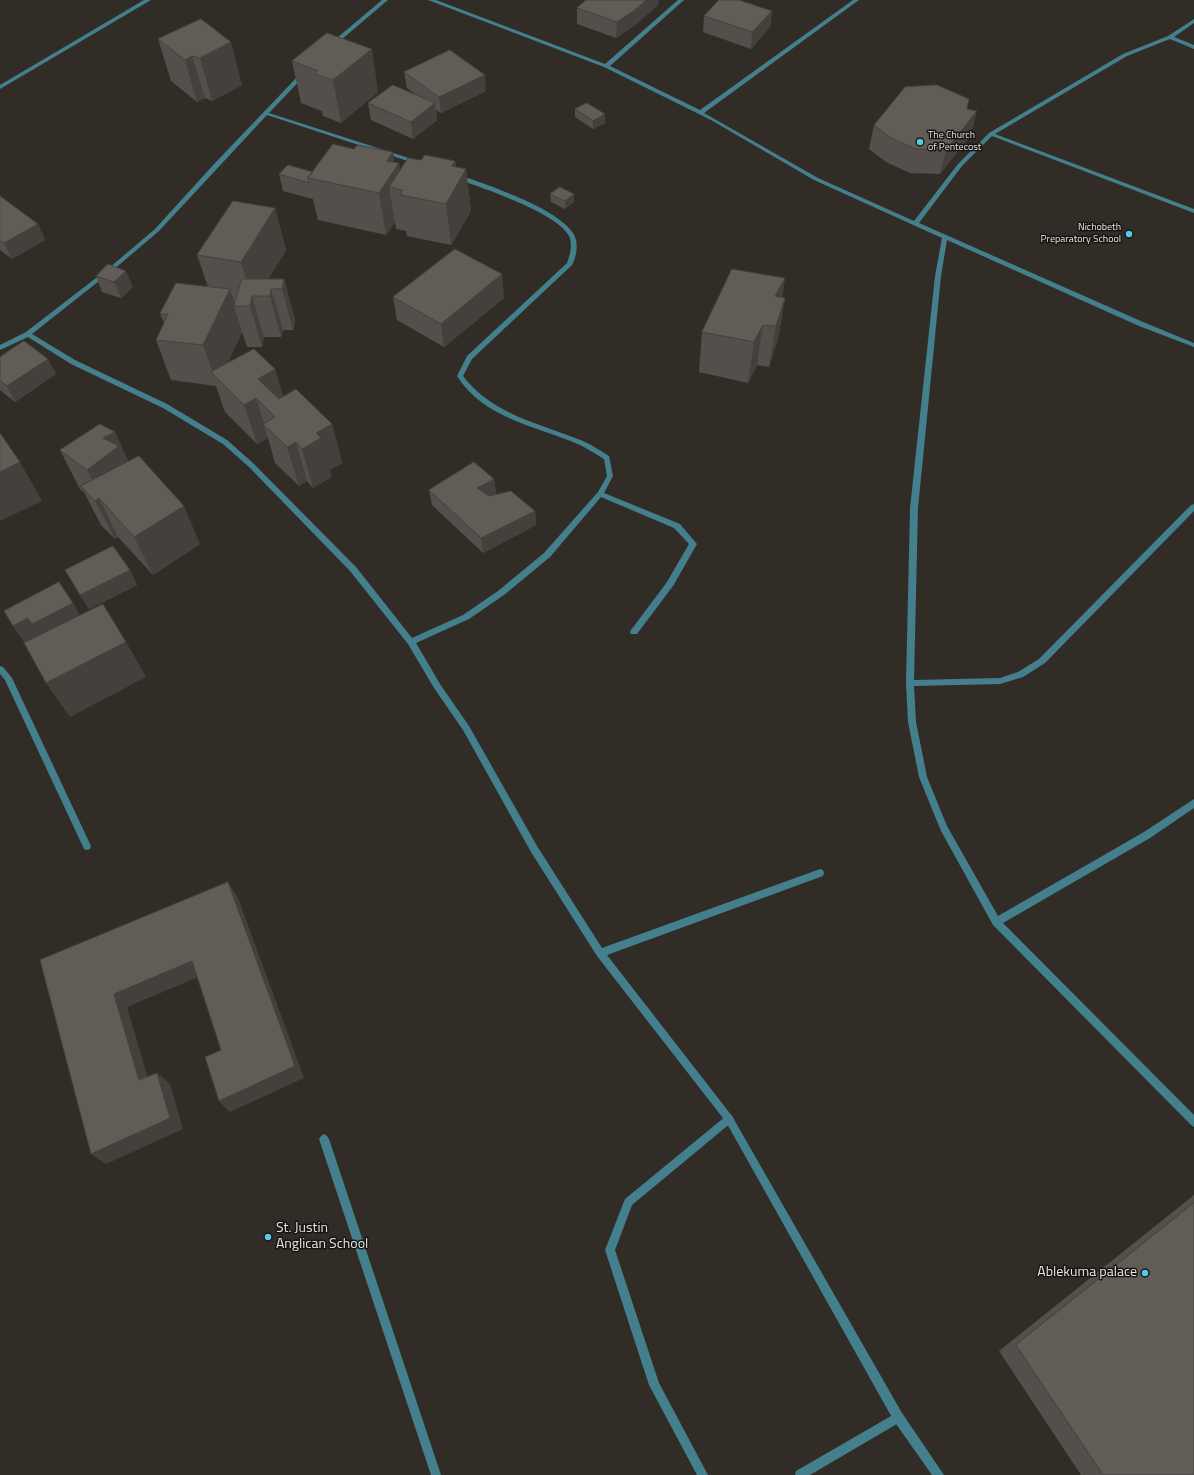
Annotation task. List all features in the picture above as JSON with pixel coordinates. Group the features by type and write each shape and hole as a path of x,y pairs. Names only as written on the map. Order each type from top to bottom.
{"street":[{"path":"0,87 148,0"},
{"path":"328,48 385,0"},
{"path":"431,0 606,66 700,113 816,179 1141,324 1194,345"},
{"path":"606,66 681,0"},
{"path":"700,113 856,0"},
{"path":"915,224 960,166 991,134 1125,55 1170,37 1194,21"},
{"path":"1170,37 1194,47"},
{"path":"0,348 28,334 111,269 157,230 265,113 307,70"},
{"path":"265,113 421,164"},
{"path":"991,134 1194,211"},
{"path":"411,642 466,617 501,593 547,555 600,494 610,476 608,458 583,444 518,419 483,402 467,388 460,376 468,358 570,264 574,250 572,235 558,220 536,209 451,174"},
{"path":"945,237 938,276 914,508 910,683 912,722 923,777 944,828 996,922 1194,1122"},
{"path":"28,334 73,362 164,406 225,442 251,465 353,569 411,642 437,686 466,728 534,849 600,953 729,1119 898,1418 939,1475"},
{"path":"600,494 677,526 693,544 670,584 634,632"},
{"path":"910,683 1000,681 1020,675 1042,662 1194,507"},
{"path":"0,669 8,678 88,846"},
{"path":"996,922 1146,836 1194,803"},
{"path":"600,953 820,873"},
{"path":"703,1475 654,1384 610,1250 628,1202 729,1119"},
{"path":"324,1139 436,1475"},
{"path":"800,1475 898,1418"}],"building":[{"path":"586,0 646,0 635,10 617,22 577,8"},
{"path":"719,0 739,0 772,11 752,32 704,16"},
{"path":"201,19 231,42 200,58 192,56 185,60 158,39"},
{"path":"327,33 372,49 333,80 315,74 318,71 292,61"},
{"path":"450,50 485,75 439,97 404,72"},
{"path":"393,85 435,103 411,122 368,103"},
{"path":"937,85 969,99 967,109 977,111 946,150 916,149 891,138 874,125 905,87"},
{"path":"587,103 605,114 593,121 575,109"},
{"path":"333,144 354,149 357,145 393,152 387,161 399,163 379,193 308,178"},
{"path":"425,155 455,161 452,166 466,169 446,204 400,195 403,190 389,187 408,158 421,160"},
{"path":"288,165 313,172 308,178 309,183 279,174"},
{"path":"560,187 574,194 565,201 550,194"},
{"path":"0,196 38,224 4,243 0,240"},
{"path":"233,201 275,208 241,262 197,255"},
{"path":"455,249 502,274 441,324 393,297"},
{"path":"108,264 126,271 114,282 96,276"},
{"path":"732,269 785,278 775,296 785,298 776,326 763,325 754,342 702,332"},
{"path":"242,279 284,279 282,289 271,289 270,296 252,296 250,306 234,306"},
{"path":"176,283 230,289 203,345 156,340 168,314 160,314"},
{"path":"24,341 48,359 7,386 0,381 0,357"},
{"path":"254,349 275,369 258,379 279,399 296,389 332,424 316,433 321,438 302,449 296,442 287,447 263,424 275,417 256,398 244,405 211,372"},
{"path":"100,424 115,432 103,438 119,446 87,470 60,450"},
{"path":"0,433 20,462 0,472"},
{"path":"139,456 184,506 134,537 99,498 95,501 81,486"},
{"path":"474,462 494,479 477,488 489,496 511,491 535,511 481,538 429,490"},
{"path":"113,546 130,570 80,595 65,570"},
{"path":"59,582 73,603 32,624 28,618 13,626 4,611"},
{"path":"103,604 126,642 46,683 24,643"},
{"path":"228,882 295,1066 219,1101 205,1057 221,1050 192,961 114,994 139,1080 157,1073 170,1118 91,1154 40,960"},
{"name":"Ablekuma palace","path":"1194,1203 1194,1475 1103,1475 1016,1345"}],"place":[{"name":"The Church of Pentecost","path":"920,142"},
{"name":"Nichobeth Preparatory School","path":"1129,234"},
{"name":"St. Justin Anglican School","path":"268,1237"},
{"name":"Ablekuma palace","path":"1145,1273"}]}
